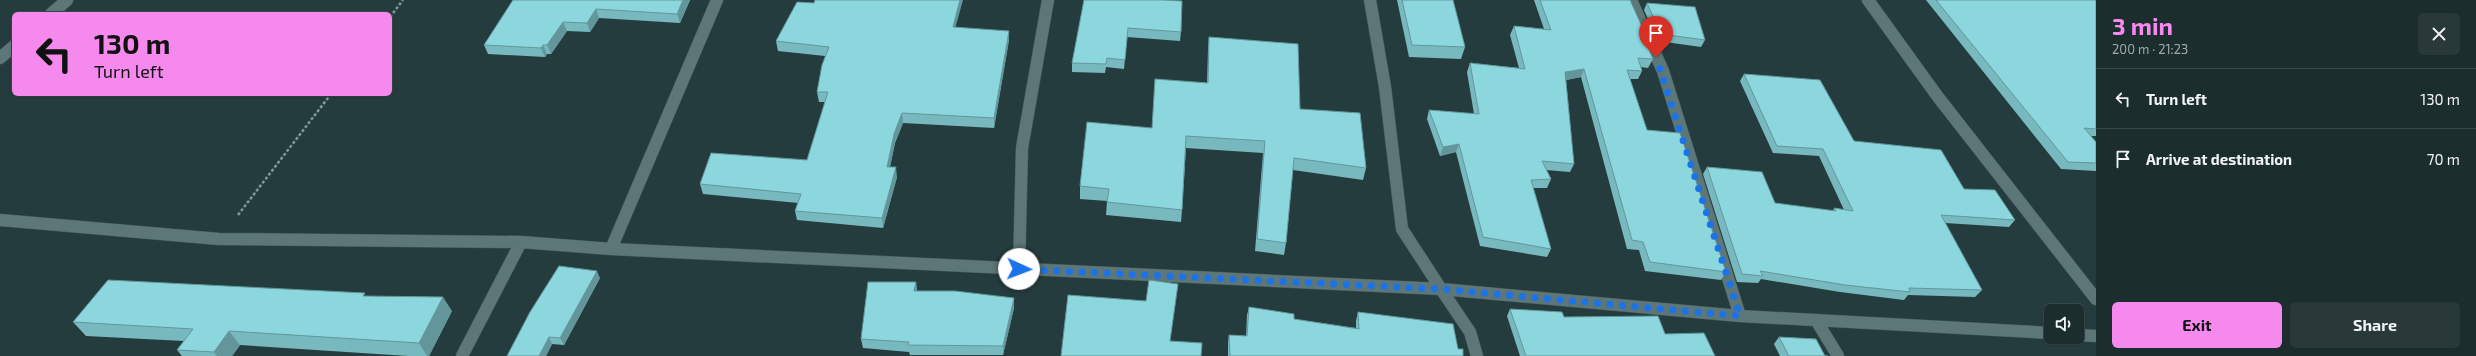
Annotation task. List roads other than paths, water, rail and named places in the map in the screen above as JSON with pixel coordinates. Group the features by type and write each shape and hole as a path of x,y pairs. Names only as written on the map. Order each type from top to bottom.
{"street":[{"path":"53,12 67,0"},
{"path":"611,249 717,0"},
{"path":"1019,269 1022,148 1048,0"},
{"path":"1370,0 1385,87 1402,229 1440,289 1470,332 1477,356"},
{"path":"1631,0 1663,71 1740,316"},
{"path":"1868,0 1938,97 2096,298"},
{"path":"0,58 12,48"},
{"path":"0,220 219,239 522,242 611,249 1440,289 1740,316 2044,333"},
{"path":"462,356 522,242"},
{"path":"1816,320 1838,356"},
{"path":"2084,335 2096,336"}]}
